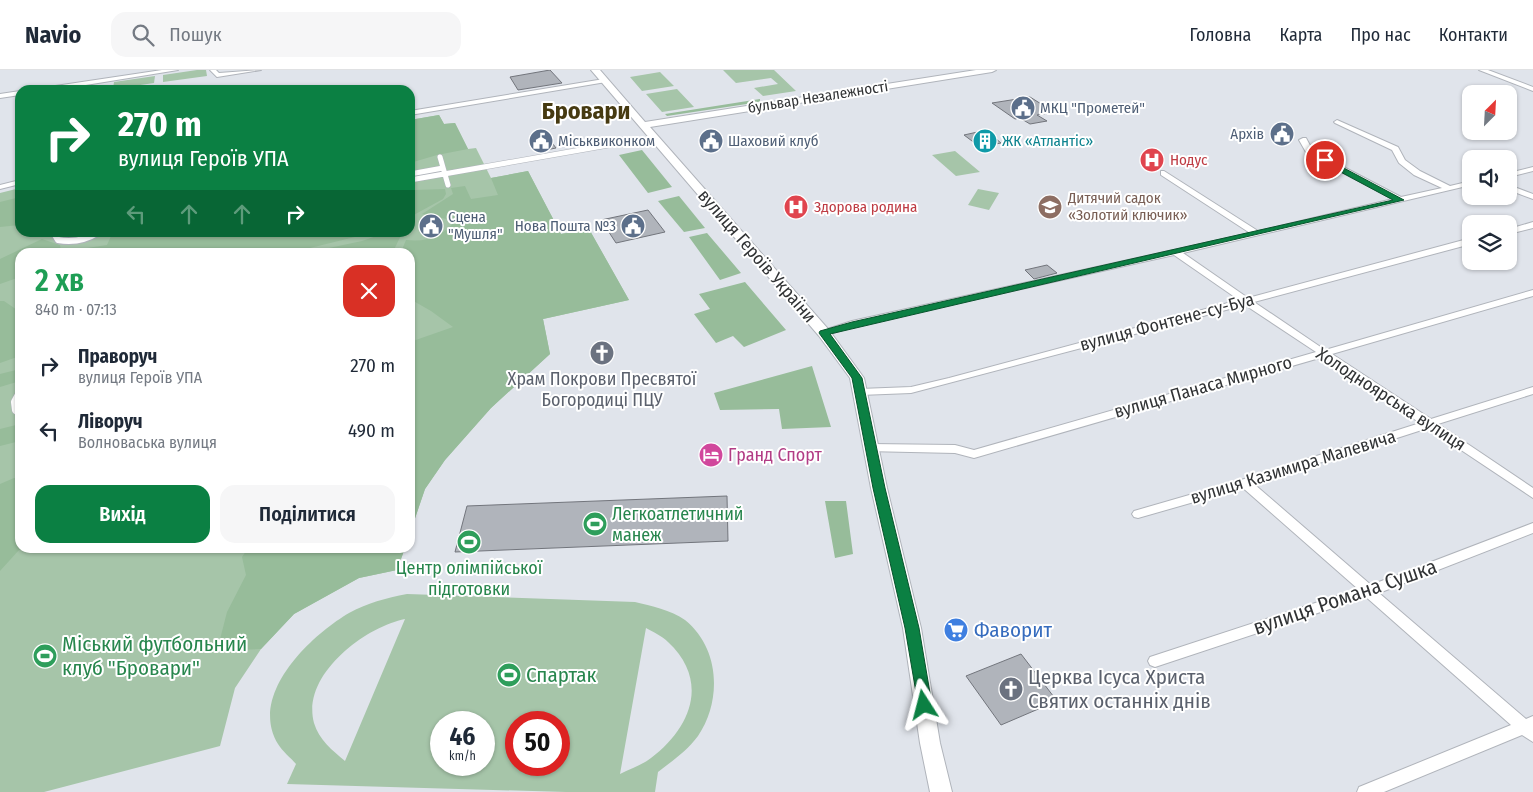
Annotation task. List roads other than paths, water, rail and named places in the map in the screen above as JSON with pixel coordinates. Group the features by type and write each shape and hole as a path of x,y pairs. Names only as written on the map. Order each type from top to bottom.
{"main road":[{"name":"вулиця Героїв України","path":"595,70 824,333 857,378 870,448 912,628 930,743 940,791"},
{"name":"бульвар Незалежності","path":"643,125 992,70"}],"street":[{"path":"75,85 175,70"},
{"path":"213,70 217,75 258,70"},
{"path":"1482,70 1533,89"},
{"path":"415,113 604,81"},
{"path":"0,96 15,94"},
{"path":"1337,122 1395,149 1402,161 1417,173 1449,188"},
{"path":"415,174 444,171 637,140"},
{"path":"1303,140 1310,152 1400,200"},
{"path":"440,157 448,184"},
{"path":"1517,173 1533,169"},
{"path":"415,179 444,171"},
{"path":"1164,173 1257,234"},
{"path":"0,187 15,183"},
{"path":"824,333 852,324 1257,234 1462,186"},
{"path":"1517,190 1533,197"},
{"path":"1517,230 1533,225"},
{"path":"57,237 58,240 69,242 89,237"},
{"name":"вулиця Фонтене-су-Буа","path":"860,392 911,390 950,381 1462,244"},
{"name":"Холодноярська вулиця","path":"1175,252 1321,353 1431,424 1533,494"},
{"name":"вулиця Панаса Мирного","path":"870,448 955,449 974,454 1533,293"},
{"name":"вулиця Казимира Малевича","path":"1138,514 1245,483 1531,392"},
{"path":"1245,483 1530,728 1365,792"},
{"name":"вулиця Романа Сушка","path":"1155,661 1369,591 1533,528"}],"place":[{"name":"МКЦ \"Прометей\"","path":"1023,108"},
{"name":"Архів","path":"1282,134"},
{"name":"Міськвиконком","path":"541,141"},
{"name":"Шаховий клуб","path":"711,141"},
{"name":"ЖК «Атлантіс»","path":"985,141"},
{"name":"Нодус","path":"1152,160"},
{"name":"Здорова родина","path":"796,207"},
{"name":"Дитячий садок «Золотий ключик»","path":"1050,207"},
{"name":"Сцена \"Мушля\"","path":"431,226"},
{"name":"Нова Пошта №3","path":"633,226"},
{"name":"Храм Покрови Пресвятої Богородиці ПЦУ","path":"602,353"},
{"name":"Гранд Спорт","path":"711,455"},
{"name":"Легкоатлетичний манеж","path":"595,524"},
{"name":"Центр олімпійської підготовки","path":"469,542"},
{"name":"Фаворит","path":"956,630"},
{"name":"Міський футбольний клуб \"Бровари\"","path":"45,656"},
{"name":"Спартак","path":"509,675"},
{"name":"Церква Ісуса Христа Святих останніх днів","path":"1011,689"}],"district":[{"name":"Бровари","path":"586,111"}]}
